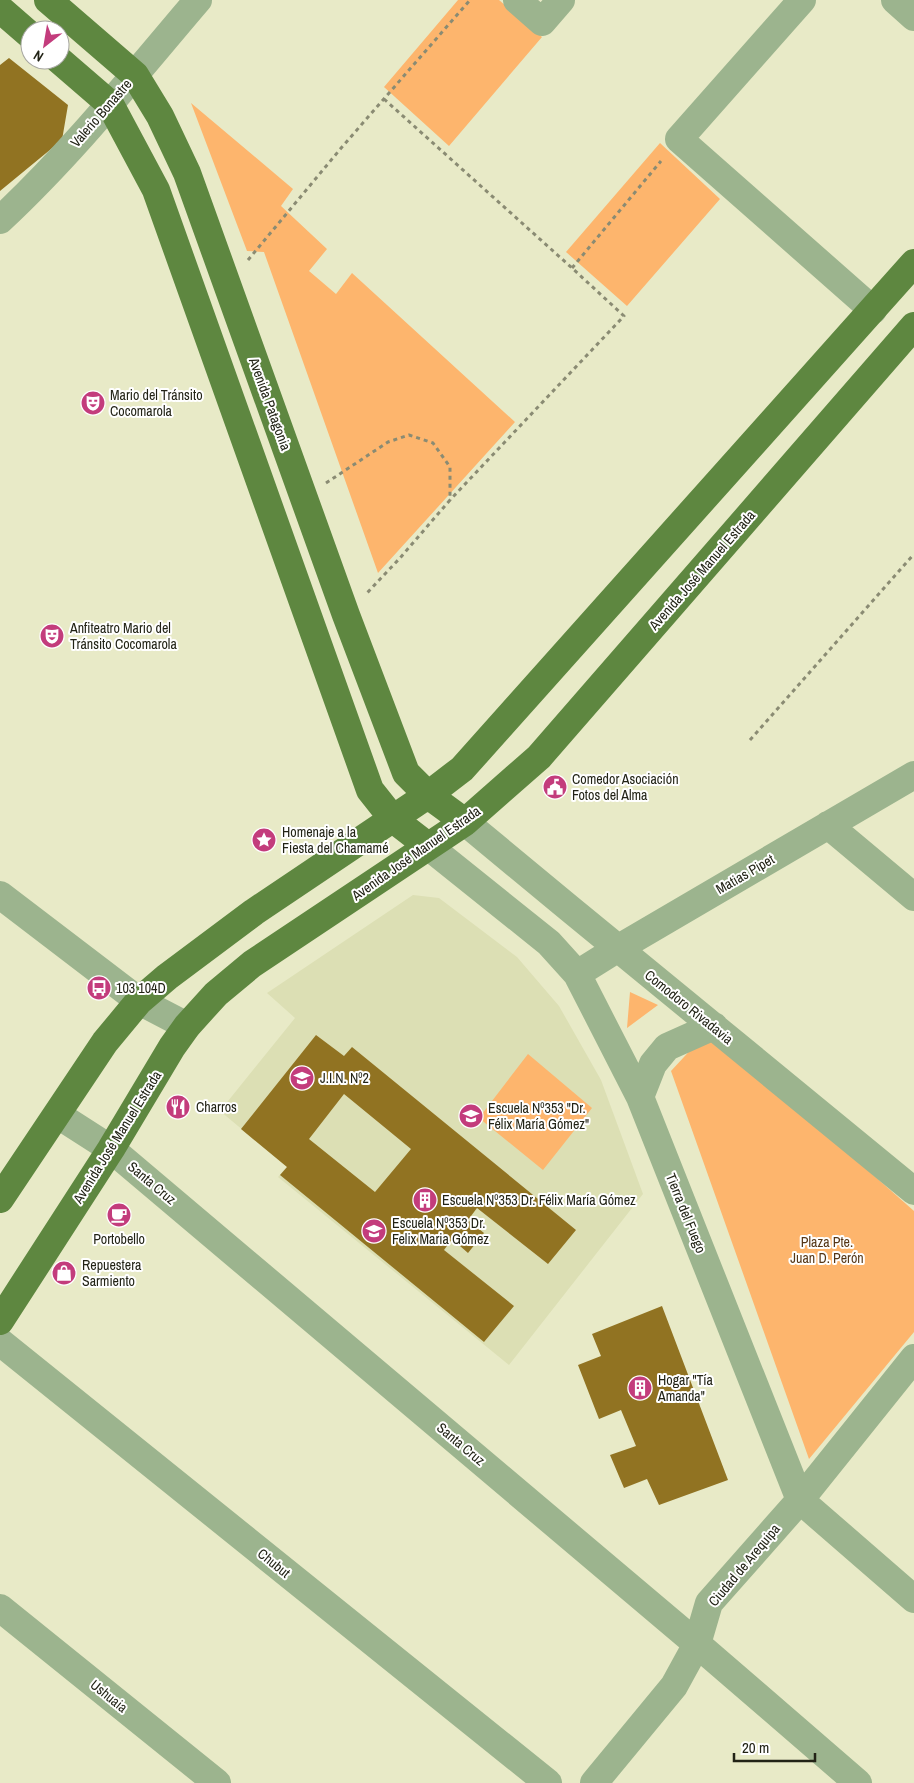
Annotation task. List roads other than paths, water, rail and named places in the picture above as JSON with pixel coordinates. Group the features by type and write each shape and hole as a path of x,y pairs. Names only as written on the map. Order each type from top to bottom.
{"main road":[{"name":"Avenida Patagonia","path":"48,0 135,75 160,116 187,173 346,615 406,773 428,795 465,822"},
{"path":"0,9 20,26"},
{"path":"70,69 110,104 156,190 370,790 393,819 428,846"},
{"path":"0,1199 58,1115 105,1042 139,1001 166,977 254,912 428,795 462,769 914,263"},
{"name":"Avenida José Manuel Estrada","path":"0,1321 111,1149 172,1047 187,1026 216,994 252,964 465,822 539,758 914,326"}],"street":[{"name":"Valerio Bonastre","path":"0,220 29,194 110,104 198,0"},
{"path":"517,0 542,22 561,0"},
{"path":"802,0 679,139 873,310"},
{"path":"895,0 914,17"},
{"name":"Matias Pipet","path":"577,974 914,776"},
{"name":"Comodoro Rivadavia","path":"465,822 617,949 714,1026 914,1191"},
{"path":"828,825 914,898"},
{"name":"Tierra del Fuego","path":"428,846 549,943 577,974 640,1097 800,1500 914,1599"},
{"path":"0,895 139,1001 187,1026"},
{"path":"640,1097 653,1064 667,1047 714,1026"},
{"name":"Santa Cruz","path":"58,1115 111,1149 697,1644 858,1783"},
{"name":"Chubut","path":"0,1342 548,1783"},
{"name":"Ciudad de Arequipa","path":"594,1783 674,1686 697,1644 709,1603 800,1500 914,1358"},
{"name":"Ushuaia","path":"0,1608 217,1783"}],"place":[{"name":"Mario del Tránsito Cocomarola","path":"93,403"},
{"name":"Anfiteatro Mario del Tránsito Cocomarola","path":"52,636"},
{"name":"Comedor Asociación Fotos del Alma","path":"555,787"},
{"name":"Homenaje a la Fiesta del Chamamé","path":"264,840"},
{"name":"103 104D","path":"99,988"},
{"name":"J.I.N. Nº2","path":"302,1078"},
{"name":"Charros","path":"178,1107"},
{"name":"Escuela Nº353 \"Dr. Félix María Gómez\"","path":"471,1116"},
{"name":"Escuela Nº353 Dr. Félix María Gómez","path":"425,1200"},
{"name":"Portobello","path":"119,1215"},
{"name":"Escuela Nº353 Dr. Felix Maria Gómez","path":"374,1231"},
{"name":"Repuestera Sarmiento","path":"64,1273"},
{"name":"Hogar \"Tía Amanda\"","path":"640,1388"}],"park label":[{"name":"Plaza Pte. Juan D. Perón","path":"827,1250"}]}
